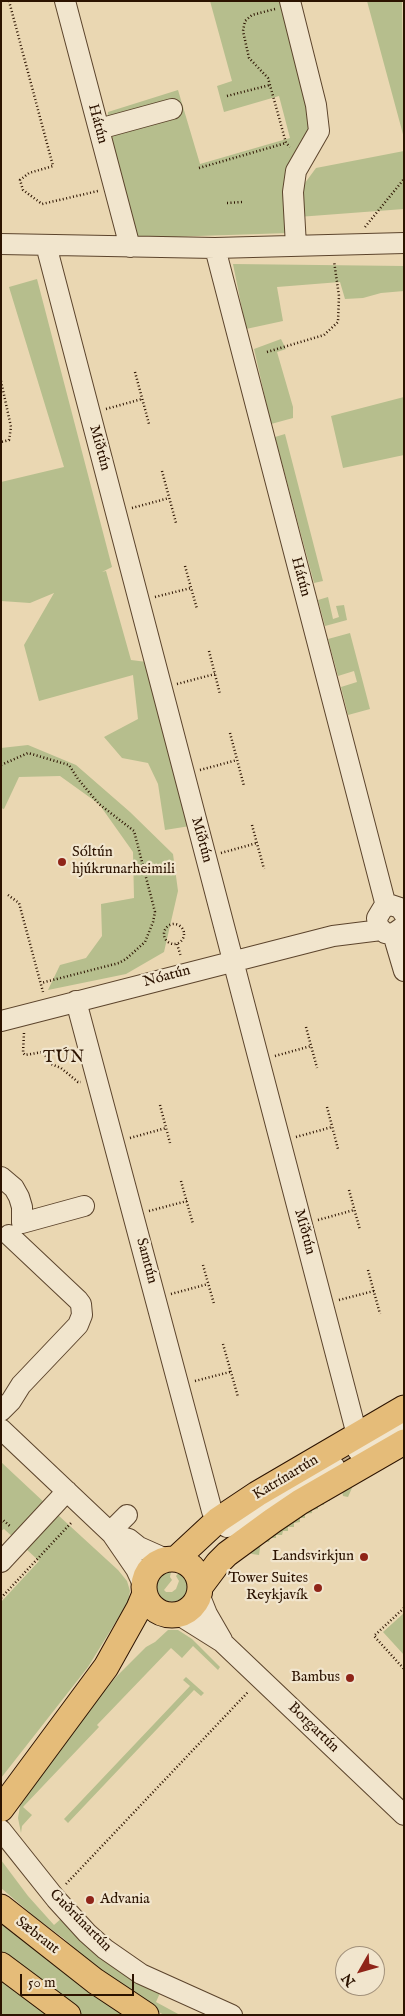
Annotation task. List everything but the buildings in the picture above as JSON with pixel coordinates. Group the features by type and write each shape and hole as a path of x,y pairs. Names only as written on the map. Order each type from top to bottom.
{"main road":[{"name":"Katrínartún","path":"171,1559 211,1527 358,1443 404,1408"},
{"name":"Katrínartún","path":"200,1590 218,1563 227,1554 300,1502 404,1442"},
{"path":"1,1808 106,1667 139,1608 144,1590 145,1575 150,1567 171,1559"},
{"name":"Borgartún","path":"171,1559 191,1566 199,1579 200,1590"},
{"name":"Borgartún","path":"144,1590 153,1609 174,1615"},
{"path":"106,1667 145,1631 192,1607 200,1590"},
{"name":"Sæbraut","path":"1,1907 95,1981 146,2015"},
{"path":"1,1965 68,2015"}],"street":[{"name":"Hátún","path":"66,1 130,246"},
{"path":"290,3 316,105 319,131 296,171 293,192 296,246"},
{"path":"99,129 172,109"},
{"path":"1,244 215,248 404,243"},
{"name":"Miðtún","path":"46,245 358,1443"},
{"name":"Hátún","path":"215,248 394,917 404,971"},
{"name":"Nóatún","path":"1,1021 232,960 333,936 370,920 394,917"},
{"name":"Samtún","path":"76,1001 212,1511 211,1527"},
{"path":"1,1177 14,1188 22,1207 11,1233"},
{"path":"11,1233 84,1206"},
{"path":"1,1411 21,1385 78,1325 81,1320 82,1310 78,1300 11,1233"},
{"path":"358,1443 404,1426"},
{"name":"Borgartún","path":"1,1429 111,1533 136,1569 144,1590"},
{"path":"211,1527 220,1530 334,1466"},
{"path":"1,1562 67,1491"},
{"path":"227,1554 233,1541 264,1507"},
{"path":"111,1533 127,1515"},
{"name":"Borgartún","path":"111,1533 129,1539 139,1547 171,1559"},
{"name":"Borgartún","path":"200,1590 206,1614 222,1642"},
{"name":"Borgartún","path":"174,1615 222,1642 404,1815"},
{"name":"Guðrúnartún","path":"1,1830 56,1899 105,1949 142,1974 232,2015"}],"path":[{"path":"9,1 53,166 29,172 20,180 24,190 42,204 114,187"},
{"path":"290,3 252,15 245,21 243,30 249,58 268,78 286,143 303,157"},
{"path":"227,96 270,85"},
{"path":"199,168 286,143"},
{"path":"351,244 404,180"},
{"path":"227,203 243,202"},
{"path":"267,352 324,335 338,322 339,296 337,280"},
{"path":"135,372 149,424"},
{"path":"1,381 11,427 9,440 1,442"},
{"path":"90,413 142,399"},
{"path":"162,470 176,523"},
{"path":"116,512 169,498"},
{"path":"185,566 197,609"},
{"path":"139,602 191,588"},
{"path":"209,652 220,694"},
{"path":"162,688 214,674"},
{"path":"230,733 244,786"},
{"path":"1,765 28,753 69,765 88,792 134,831 155,912 152,927 144,942 126,959 118,963 41,982"},
{"path":"184,775 237,760"},
{"path":"252,825 264,869"},
{"path":"206,857 257,843"},
{"path":"8,895 19,903 44,996"},
{"path":"171,924 181,926 184,930 182,940 178,944 172,944 164,937 164,932 171,924"},
{"path":"178,944 182,960"},
{"path":"306,1027 317,1068"},
{"path":"24,1030 23,1053 25,1055 43,1052 51,1064 61,1068"},
{"path":"259,1060 311,1046"},
{"path":"160,1105 170,1143"},
{"path":"327,1107 338,1149"},
{"path":"280,1142 332,1127"},
{"path":"114,1142 166,1128"},
{"path":"182,1182 193,1224"},
{"path":"349,1190 360,1230"},
{"path":"133,1215 187,1200"},
{"path":"302,1224 354,1210"},
{"path":"203,1265 214,1304"},
{"path":"368,1270 380,1314"},
{"path":"155,1298 208,1284"},
{"path":"323,1305 374,1291"},
{"path":"224,1344 238,1397"},
{"path":"179,1386 231,1372"},
{"path":"1,1598 71,1523"},
{"path":"404,1608 374,1636 404,1669"},
{"path":"61,1889 248,1692"}],"green space":[{"path":"210,1 279,1 312,124 289,233 138,238 107,126 108,112 178,90 200,164 290,138 279,96 224,112 217,86 232,81"},
{"path":"367,1 402,1 404,138"},
{"path":"404,151 404,209 298,217 302,187 316,168"},
{"path":"233,264 404,266 404,291 345,299 340,282 277,287 283,321 246,329"},
{"path":"37,279 112,567 102,572 106,571 131,660 147,662 190,826 165,830 158,784 148,763 122,758 104,737 138,719 133,675 39,701 24,645 54,593 30,603 1,601 1,482 64,467 9,287"},
{"path":"281,339 286,349 277,352 293,407 293,418 271,424 254,349"},
{"path":"404,397 404,455 343,468 331,416"},
{"path":"285,434 323,581 314,583 275,437"},
{"path":"328,597 333,619 339,617 336,606 344,605 347,620 325,626 318,600"},
{"path":"350,633 370,709 348,715 341,687 357,682 354,671 338,676 328,639"},
{"path":"28,745 76,765 130,812 173,854 178,891 164,952 126,974 48,990 60,965 86,958 102,936 101,904 134,898 133,852 99,804 60,776 19,777 4,809 1,808 1,748"},
{"path":"1,1462 47,1505 15,1539 4,1529 1,1531"},
{"path":"351,1480 352,1488 348,1497 343,1496 342,1491 336,1492 336,1496 330,1497 330,1501 324,1501 324,1505 318,1505 318,1509 312,1510 312,1513 305,1514 305,1518 300,1518 300,1522 294,1523 294,1527 288,1527 288,1531 283,1531 282,1535 270,1538 269,1542 261,1541 259,1555 244,1550 244,1548 283,1520"},
{"path":"58,1515 118,1570 127,1581 130,1591 128,1602 88,1667 1,1778 1,1602 39,1561 25,1548"},
{"path":"169,1570 172,1580 164,1590 166,1592 172,1592 176,1589 179,1581 176,1576 180,1571 189,1583 184,1598 175,1602 165,1601 156,1589 160,1575"},
{"path":"404,1613 404,1655 383,1632"},
{"path":"168,1630 178,1630 192,1639 220,1667 218,1670 193,1646 182,1658 171,1648 97,1725 99,1727 23,1807 32,1815 22,1826 21,1833 18,1818 20,1806 59,1749 116,1677 146,1647 155,1642"},
{"path":"186,1677 204,1693 201,1696 194,1690 68,1823 64,1819 190,1686 183,1680"},
{"path":"1,1860 28,1896 54,1925 63,1917 96,1954 119,1971 160,1993 156,2002 180,2015 164,2015 123,1991 63,1938 1,1888"},
{"path":"1,1921 133,2015 81,2015 20,1972 1,1957"},
{"path":"1,1976 55,2015 1,2015"}],"tunnel":[{"path":"334,1466 358,1451"}],"place":[{"name":"Sóltún hjúkrunarheimili","path":"62,862"},
{"name":"Landsvirkjun","path":"364,1557"},
{"name":"Tower Suites Reykjavík","path":"318,1588"},
{"name":"Bambus","path":"350,1678"},
{"name":"Advania","path":"90,1900"}],"district":[{"name":"TÚN","path":"64,1059"}]}
